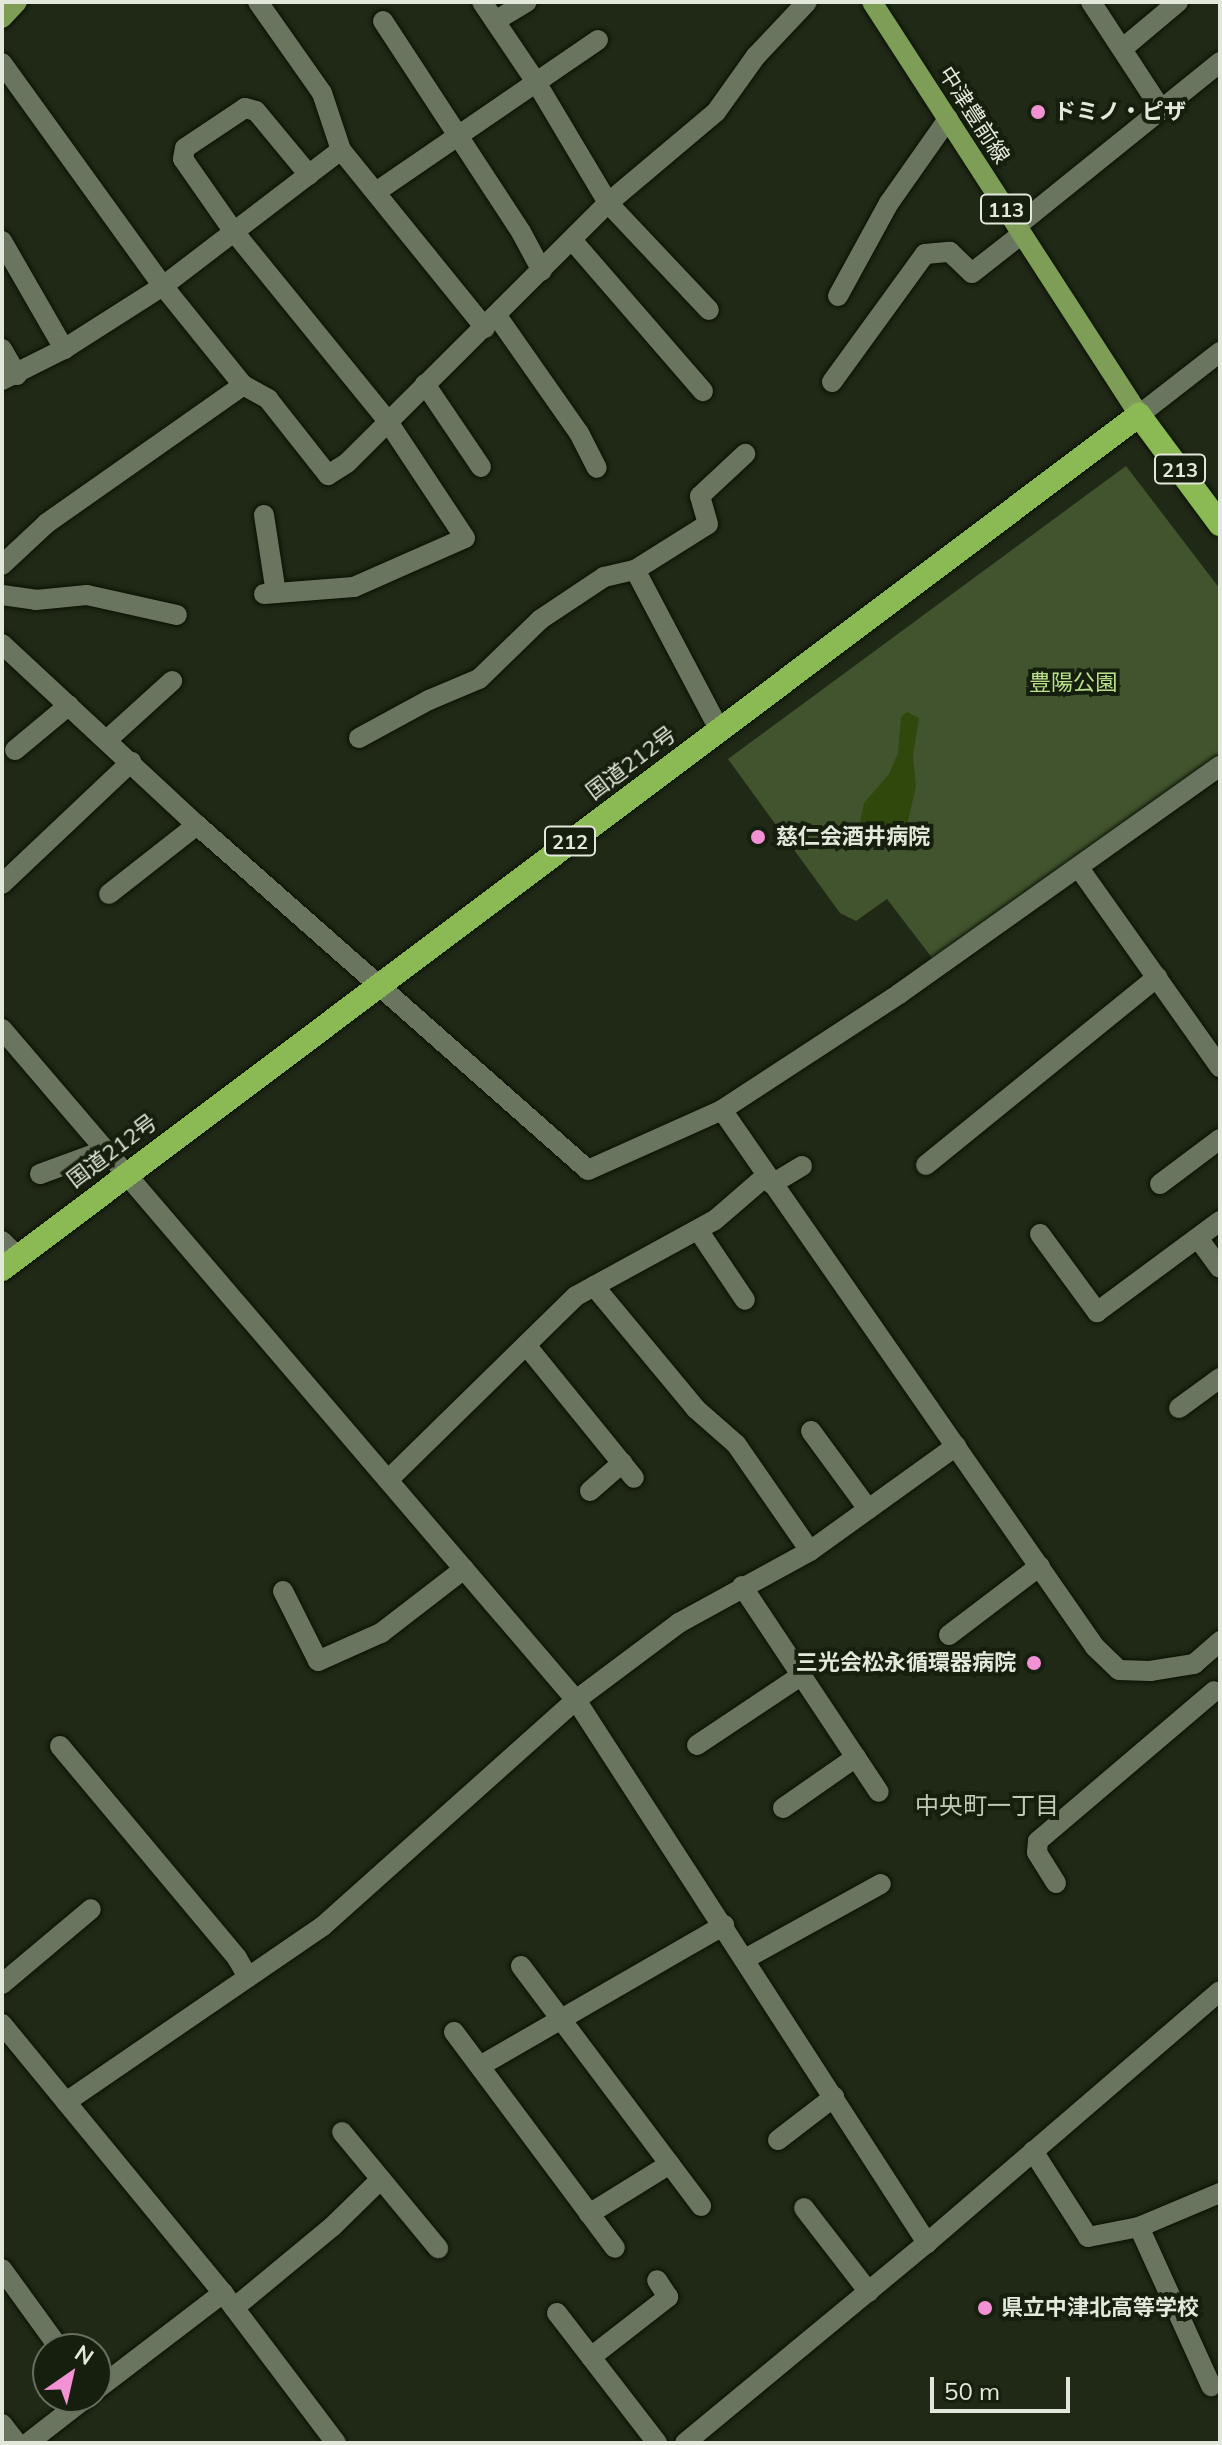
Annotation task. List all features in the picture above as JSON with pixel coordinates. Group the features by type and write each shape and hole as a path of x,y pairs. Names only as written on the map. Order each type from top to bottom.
{"highway":[{"name":"213","path":"1139,415 1220,524"},
{"name":"国道212号","path":"7,1256 124,1175 1139,415"}],"main road":[{"path":"2,18 17,2"},
{"name":"中津豊前線","path":"872,2 1139,415"}],"street":[{"path":"258,2 322,93 341,150 491,322 579,433 597,468"},
{"path":"482,2 536,82 608,203 709,310"},
{"path":"495,21 527,2"},
{"path":"2,63 163,286 243,385 268,399 328,475 347,463 608,203 716,112 756,56 807,2"},
{"path":"1091,2 1161,109"},
{"path":"1122,49 1178,2"},
{"path":"383,21 521,232 542,271"},
{"path":"376,192 598,40"},
{"path":"832,382 925,254 950,252 972,273 1161,109 1220,62"},
{"path":"264,515 270,594 354,587 465,538 387,420 234,232 183,159 185,148 245,108 256,111 309,175"},
{"path":"838,296 889,203 948,119"},
{"path":"2,349 10,378 64,349 163,286 341,150"},
{"path":"572,240 703,391"},
{"path":"2,241 64,349"},
{"path":"1139,415 1220,352"},
{"path":"425,384 481,467"},
{"path":"2,565 47,523 243,385"},
{"path":"359,738 429,700 479,679 541,619 604,577 635,570 708,524 700,496 745,454"},
{"path":"635,570 719,729"},
{"path":"2,595 36,600 87,595 177,615"},
{"path":"2,644 197,825 588,1170 722,1110 899,994 1220,766"},
{"path":"107,740 172,681"},
{"path":"15,750 69,705"},
{"path":"2,884 131,762"},
{"path":"109,894 197,825"},
{"path":"1079,868 1220,1067"},
{"path":"926,1165 1157,977"},
{"path":"2,1029 103,1151 576,1700 927,2243"},
{"path":"722,1110 1095,1647 1119,1670 1150,1671 1194,1664 1220,1641"},
{"path":"1160,1184 1220,1139"},
{"path":"40,1174 103,1151"},
{"path":"388,1480 576,1296 715,1220 769,1180 802,1166"},
{"path":"1040,1234 1097,1312 1220,1221"},
{"path":"698,1230 745,1300"},
{"path":"1198,1238 1220,1268"},
{"path":"594,1286 696,1409 736,1444 810,1551"},
{"path":"526,1345 628,1470 590,1491"},
{"path":"1179,1408 1220,1378"},
{"path":"811,1431 868,1509"},
{"path":"66,2102 323,1926 576,1700 679,1623 810,1551 956,1446"},
{"path":"949,1635 1040,1566"},
{"path":"283,1591 318,1661 381,1633 464,1569"},
{"path":"742,1586 879,1792"},
{"path":"1056,1883 1037,1852 1038,1841 1217,1695 1194,1664"},
{"path":"697,1745 802,1675"},
{"path":"60,1746 237,1958 248,1977"},
{"path":"783,1808 856,1757"},
{"path":"745,1959 881,1884"},
{"path":"2,1984 91,1909"},
{"path":"480,2066 724,1925"},
{"path":"521,1966 701,2206"},
{"path":"685,2443 927,2243 1220,1991"},
{"path":"2,2024 228,2300 330,2440"},
{"path":"454,2032 615,2248"},
{"path":"778,2140 834,2097"},
{"path":"342,2132 438,2248"},
{"path":"1033,2151 1088,2237 1139,2227 1220,2193"},
{"path":"589,2214 670,2164"},
{"path":"112,2379 332,2227 380,2180"},
{"path":"804,2208 869,2292"},
{"path":"1139,2227 1211,2386"},
{"path":"2,2269 10,2295 45,2333"},
{"path":"591,2357 668,2297 657,2280"},
{"path":"557,2313 657,2443"},
{"path":"28,2443 66,2413"},
{"path":"2,2424 17,2443"}],"green space":[{"name":"豊陽公園","path":"1126,466 1220,589 1220,754 933,959 887,899 856,921 840,913 728,759"}],"shaded area":[{"path":"907,712 919,718 913,756 916,786 908,821 897,837 873,846 856,842 864,803 889,774 898,753 901,717"}],"place":[{"name":"ドミノ・ピザ","path":"1038,112"},
{"name":"慈仁会酒井病院","path":"758,837"},
{"name":"三光会松永循環器病院","path":"1034,1663"},
{"name":"県立中津北高等学校","path":"985,2308"}],"district":[{"name":"中央町一丁目","path":"987,1806"}]}
